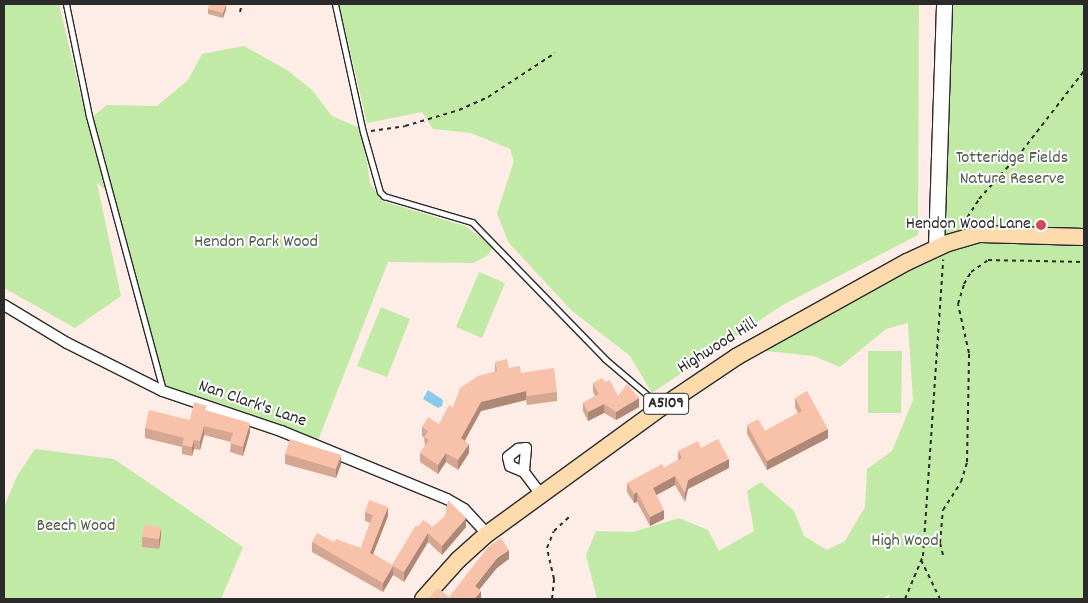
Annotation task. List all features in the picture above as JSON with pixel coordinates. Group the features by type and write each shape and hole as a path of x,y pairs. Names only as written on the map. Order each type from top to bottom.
{"main road":[{"path":"942,245 944,4"},
{"name":"A5109","path":"942,245 980,234 1084,237"},
{"name":"Highwood Hill","path":"423,599 458,560 487,534 542,496 662,407 744,352 942,245"}],"street":[{"name":"Nan Clark's Lane","path":"4,305 67,343 163,391 281,431 447,499 464,509 487,534"},
{"path":"524,472 542,496"}],"lane":[{"path":"66,4 89,116 163,391"},
{"path":"335,4 363,132 377,186 384,196 472,222 605,359 662,407"}],"path":[{"path":"240,12 242,4"},
{"path":"363,132 405,126 459,110 488,98 555,52"},
{"path":"905,599 921,560 944,261 942,245 1084,71"},
{"path":"943,555 940,543 943,510 960,482 966,462 969,353 958,304 964,284 972,272 988,260 1084,262"},
{"path":"552,599 554,579 547,548 554,531 570,516"},
{"path":"921,560 940,599"}],"green space":[{"name":"Hendon Park Wood","path":"4,4 59,4 87,121 107,105 157,106 188,80 202,54 244,46 287,70 312,90 332,116 362,129 370,183 382,201 465,226 494,247 487,256 473,263 388,262 315,448 163,391 112,195 97,183 121,296 75,328 4,288"},
{"path":"339,4 919,4 918,235 781,306 652,393 630,356 572,311 508,242 497,213 514,161 510,149 471,133 433,129 422,112 367,123"},
{"path":"944,4 1084,4 1084,599 888,599 890,594 882,599 597,599 586,555 596,531 633,532 679,518 708,530 719,551 754,531 747,491 761,482 794,511 804,536 827,550 845,541 865,507 867,469 892,451 913,400 908,323 886,329 840,367 813,356 765,351 802,318 930,255"},
{"path":"479,272 505,283 482,338 456,327"},
{"path":"381,307 410,319 387,377 357,366"},
{"path":"868,351 902,351 901,413 868,413"},
{"name":"Beech Wood","path":"35,449 114,459 243,547 221,599 4,599 4,507 17,476"}],"water":[{"path":"428,390 443,400 442,406 438,408 423,399"}],"building":[{"path":"209,4 226,4 223,13 208,9"},
{"path":"507,359 509,368 520,366 521,373 554,368 557,392 527,396 526,391 481,402 461,438 469,444 458,460 446,453 438,465 420,453 429,440 424,437 428,431 422,427 428,417 439,424 449,405 453,407 460,388 478,376 497,371 495,362"},
{"path":"602,378 605,382 610,380 618,396 627,384 639,398 616,412 604,404 588,412 583,403 599,394 593,383"},
{"path":"807,391 828,429 767,461 747,425 758,419 765,431 802,411 795,398"},
{"path":"194,402 207,406 205,410 250,423 243,447 230,443 233,433 204,426 200,441 194,440 192,447 182,445 184,438 145,428 149,410 190,420"},
{"path":"290,439 341,455 336,469 285,454"},
{"path":"718,439 729,459 688,480 685,493 675,476 653,488 664,510 650,517 637,492 634,494 627,483 662,464 664,468 682,458 678,451 698,441 701,448"},
{"path":"369,500 388,507 370,553 392,565 416,525 418,527 423,520 432,526 430,529 445,516 448,500 466,518 442,546 428,533 404,572 393,566 383,583 312,542 317,533 334,542 336,539 361,548 373,515 365,512"},
{"path":"144,525 161,527 159,539 142,537"},
{"path":"501,538 509,550 497,558 475,586 481,591 474,599 428,599 438,588 449,597 488,547"}],"place":[{"name":"Hendon Wood Lane","path":"1041,225"}],"park label":[{"name":"Totteridge Fields Nature Reserve","path":"1012,170"},
{"name":"High Wood","path":"905,542"}]}
